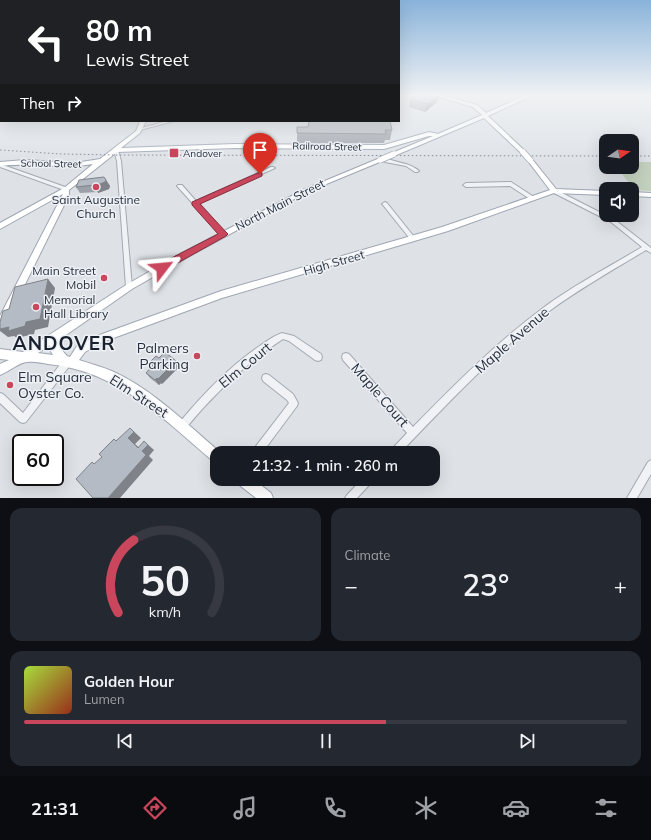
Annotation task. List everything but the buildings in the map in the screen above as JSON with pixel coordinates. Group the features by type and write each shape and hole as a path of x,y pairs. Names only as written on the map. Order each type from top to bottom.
{"main road":[{"name":"North Main Street","path":"0,370 24,357 129,286 223,234 305,191 479,118"},
{"path":"486,118 523,152 554,191"},
{"path":"0,226 66,189 116,150 140,129 143,122"},
{"name":"Railroad Street","path":"116,150 235,146 384,147 429,134 436,134 439,136"},
{"name":"School Street","path":"0,165 15,162 79,164 102,160"},
{"path":"79,164 85,174"},
{"path":"0,326 66,195 66,189"},
{"name":"High Street","path":"68,361 81,348 88,344 227,293 413,239 554,191 599,193"},
{"path":"639,194 651,195"},
{"path":"64,330 54,348 68,361"},
{"name":"Elm Street","path":"0,354 68,361 120,381 182,426 210,451"},
{"path":"251,486 265,498"}],"street":[{"path":"140,129 168,122"},
{"path":"116,150 119,161 129,286"},
{"path":"381,159 407,165 417,171"},
{"path":"0,165 66,189"},
{"path":"195,204 273,168"},
{"path":"466,185 512,184 532,198"},
{"path":"180,186 223,234"},
{"path":"554,191 607,218 648,249"},
{"path":"385,204 413,239"},
{"name":"Maple Avenue","path":"401,446 493,354 532,320 565,296 648,249"},
{"name":"Elm Court","path":"182,426 211,393 266,346 282,336 291,338 318,356"},
{"name":"Maple Court","path":"346,357 413,434"},
{"path":"0,397 23,419 68,361"},
{"path":"261,446 294,403 290,397 266,378"},
{"path":"632,498 651,464"},
{"path":"350,498 362,486"}],"green space":[{"path":"639,162 651,162 651,191 639,190 639,182 628,182 622,174 639,174"}],"railway":[{"path":"0,150 61,154 117,155 599,156"},
{"path":"639,156 651,156"}],"place":[{"name":"Andover","path":"174,153"},
{"name":"Saint Augustine Church","path":"96,187"},
{"name":"Main Street Mobil","path":"104,278"},
{"name":"Memorial Hall Library","path":"36,307"},
{"name":"Palmers Parking","path":"197,356"},
{"name":"Elm Square Oyster Co.","path":"10,385"}],"district":[{"name":"ANDOVER","path":"64,343"}],"route":[{"path":"162,268 223,234 195,204 260,174"}]}
